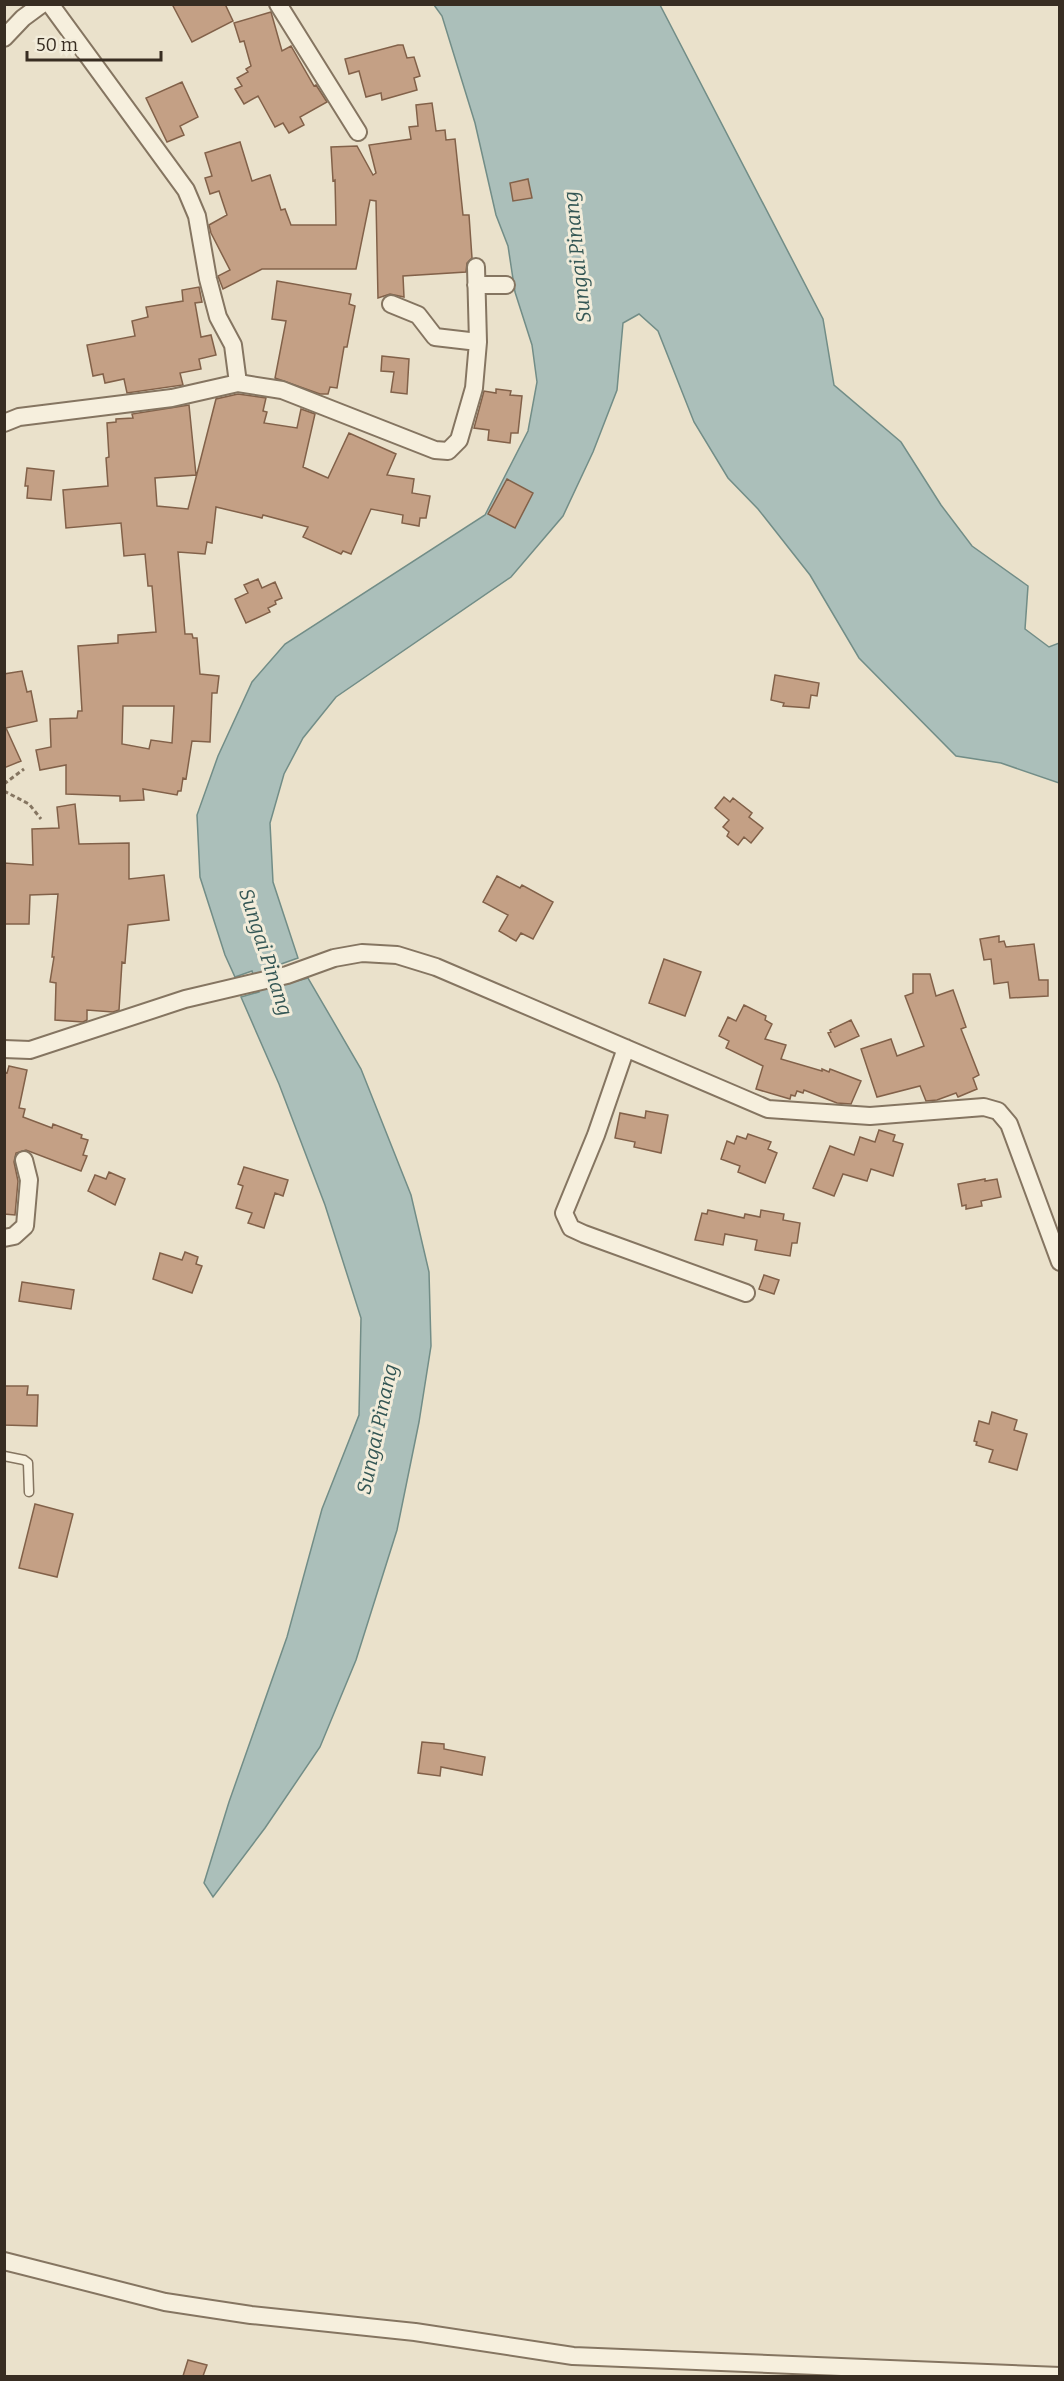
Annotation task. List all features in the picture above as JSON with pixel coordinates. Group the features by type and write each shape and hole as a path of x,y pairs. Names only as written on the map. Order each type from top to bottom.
{"street":[{"path":"4,38 23,18 42,4"},
{"path":"50,4 186,190 196,216 218,317 233,345 238,383"},
{"path":"278,4 358,132"},
{"path":"4,423 19,417 172,398 238,383 282,390 435,450 448,451 459,440 474,388 478,342 476,267"},
{"path":"476,285 506,285"},
{"path":"391,304 418,315 435,337 478,342"},
{"path":"4,1049 30,1050 185,999 287,975 333,958 362,953 397,955 436,967 768,1109 870,1116 984,1107 998,1111 1009,1124 1059,1262"},
{"path":"626,1048 596,1135 564,1213 572,1228 584,1234 746,1293"},
{"path":"4,1238 14,1236 25,1226 29,1180 24,1160"},
{"path":"4,2261 165,2302 251,2315 415,2332 573,2356 1059,2376"}],"lane":[{"path":"4,1456 14,1457 28,1463 29,1492"}],"path":[{"path":"4,783 24,769"},
{"path":"4,791 29,804 41,819"}],"water":[{"name":"Sungai Pinang","path":"434,5 660,5 823,319 834,385 901,442 941,505 972,546 1028,586 1025,629 1049,647 1059,643 1059,783 1001,763 956,756 859,658 810,575 758,509 728,478 694,422 658,331 639,314 623,323 617,390 593,452 563,516 511,577 336,697 303,738 284,774 270,823 273,882 298,958 267,969 274,987 308,978 361,1069 411,1195 429,1272 431,1346 419,1422 397,1530 356,1660 320,1747 265,1828 213,1897 204,1883 229,1802 287,1637 322,1509 359,1415 361,1318 325,1205 279,1084 241,997 259,992 252,971 235,977 225,955 200,877 197,815 218,756 252,682 285,644 485,515 528,431 537,382 532,345 515,292 508,246 496,215 475,123 442,16"}],"building":[{"path":"172,4 225,4 233,21 192,42"},
{"path":"271,12 282,51 291,46 314,86 316,85 327,102 300,117 304,125 289,133 283,123 275,127 258,96 244,104 235,89 242,86 237,78 248,72 246,69 251,66 244,41 240,42 234,23"},
{"path":"403,45 407,58 414,57 420,76 414,78 417,90 382,100 381,93 366,97 359,71 349,74 345,59"},
{"path":"182,82 198,117 180,126 184,135 167,142 146,98"},
{"path":"432,103 436,131 445,130 446,140 455,139 463,215 469,215 472,258 467,263 466,272 403,276 404,297 390,294 378,298 376,201 370,200 356,269 262,269 223,289 218,276 230,270 209,225 227,215 219,191 210,194 205,178 212,176 205,153 240,142 252,181 270,175 281,210 285,209 291,225 336,225 335,180 333,181 331,147 357,146 373,175 376,173 369,145 411,139 409,127 418,126 416,105"},
{"path":"528,179 532,198 513,201 510,183"},
{"path":"277,281 351,294 349,304 355,306 347,347 344,347 337,388 330,387 328,394 320,394 275,378 286,321 272,319"},
{"path":"199,287 202,302 195,303 201,337 211,335 216,355 199,359 201,369 180,373 183,385 127,393 124,379 105,383 103,374 93,376 87,345 135,336 132,321 148,317 146,307 183,301 182,290"},
{"path":"382,356 409,359 407,394 391,392 394,372 381,371"},
{"path":"496,389 511,391 510,395 522,396 518,433 511,433 510,443 488,440 489,430 474,428 484,391 496,393"},
{"path":"238,394 266,398 263,411 267,412 264,423 297,428 301,409 315,414 303,467 328,478 349,433 396,454 387,475 414,479 412,493 430,496 426,518 420,518 419,526 402,523 403,515 371,509 351,554 343,551 341,554 303,537 308,527 263,515 262,518 216,507 212,543 207,542 205,554 178,552 185,634 192,634 193,638 197,638 200,674 219,676 217,693 212,693 210,742 192,741 186,779 183,778 181,791 178,791 177,795 143,789 144,800 120,801 120,796 66,794 66,765 40,770 36,750 51,747 50,719 77,718 78,711 82,711 78,646 118,643 118,635 156,632 152,586 148,586 145,554 124,556 121,523 66,528 63,490 108,486 107,423 116,422 116,419 133,418 132,414 189,405 196,475 155,478 157,506 188,509 216,399","holes":["123,706 174,706 172,743 151,740 149,749 122,744"]},
{"path":"27,468 54,471 51,500 27,498 28,486 25,486"},
{"path":"507,479 533,493 515,528 488,514"},
{"path":"258,579 262,588 275,582 282,598 268,608 270,612 246,623 235,599 248,593 244,585"},
{"path":"22,671 27,692 31,691 37,721 6,728 21,761 4,768 4,674"},
{"path":"775,675 819,683 817,696 811,695 809,708 783,706 784,703 771,700"},
{"path":"724,797 730,802 733,798 752,813 749,817 763,828 751,843 744,837 738,845 727,836 729,832 723,827 729,820 715,808"},
{"path":"75,804 79,844 129,843 129,879 164,875 169,920 128,925 125,963 122,962 119,1010 113,1012 87,1010 87,1020 83,1022 55,1020 56,983 50,982 58,894 30,895 29,924 4,924 4,863 33,865 32,829 59,828 57,807"},
{"path":"497,876 520,888 522,885 553,902 533,939 521,933 516,941 499,931 508,915 483,902"},
{"path":"999,936 999,942 1004,941 1006,947 1034,944 1039,980 1048,980 1048,996 1010,998 1008,982 994,984 991,959 984,960 980,939"},
{"path":"664,959 701,972 685,1016 649,1003"},
{"path":"913,974 930,974 936,996 953,990 966,1027 961,1029 979,1075 973,1078 977,1089 958,1097 956,1093 937,1100 926,1101 920,1086 877,1097 861,1049 891,1039 897,1056 924,1046 905,996 913,993"},
{"path":"744,1005 766,1016 765,1020 772,1024 765,1039 786,1045 781,1059 822,1071 822,1069 829,1072 830,1069 861,1081 851,1104 837,1103 804,1090 803,1093 797,1091 795,1096 791,1095 790,1099 756,1089 763,1066 726,1048 729,1041 719,1036 728,1017 736,1021"},
{"path":"851,1020 859,1036 835,1047 828,1033"},
{"path":"9,1066 27,1070 19,1108 25,1109 23,1117 52,1128 53,1124 82,1135 81,1138 88,1140 83,1155 87,1156 81,1171 26,1150 16,1153 14,1162 18,1181 15,1215 4,1214 4,1072 7,1073"},
{"path":"646,1111 668,1115 661,1153 634,1147 635,1142 615,1138 620,1113 645,1118"},
{"path":"879,1130 895,1135 893,1141 903,1144 893,1176 871,1169 867,1181 843,1174 834,1196 813,1188 830,1146 854,1155 860,1137 875,1142"},
{"path":"748,1134 771,1142 768,1149 777,1153 765,1183 738,1172 740,1166 721,1159 727,1141 734,1144 737,1136 746,1139"},
{"path":"244,1167 288,1180 283,1196 275,1193 264,1228 248,1223 252,1213 236,1208 243,1186 238,1184"},
{"path":"109,1172 125,1179 115,1205 88,1191 95,1175 106,1179"},
{"path":"985,1179 985,1181 997,1179 1001,1197 981,1201 982,1206 966,1209 966,1205 962,1206 958,1184"},
{"path":"708,1210 744,1218 745,1214 760,1217 761,1210 784,1214 783,1220 800,1223 797,1243 792,1243 790,1256 755,1250 757,1240 725,1234 723,1245 695,1240 702,1213 707,1214"},
{"path":"185,1252 198,1257 196,1264 202,1266 192,1293 153,1279 160,1253 182,1260"},
{"path":"764,1275 779,1280 774,1294 759,1289"},
{"path":"22,1282 74,1290 71,1309 19,1301"},
{"path":"4,1386 28,1386 27,1395 38,1395 37,1426 4,1425"},
{"path":"992,1412 1017,1420 1014,1430 1027,1434 1017,1470 989,1462 993,1450 976,1445 977,1442 974,1441 979,1421 989,1424"},
{"path":"35,1504 73,1514 57,1577 19,1568"},
{"path":"422,1742 444,1744 444,1749 485,1757 482,1775 441,1767 440,1776 418,1773"},
{"path":"188,2360 207,2365 203,2376 183,2376"}]}
